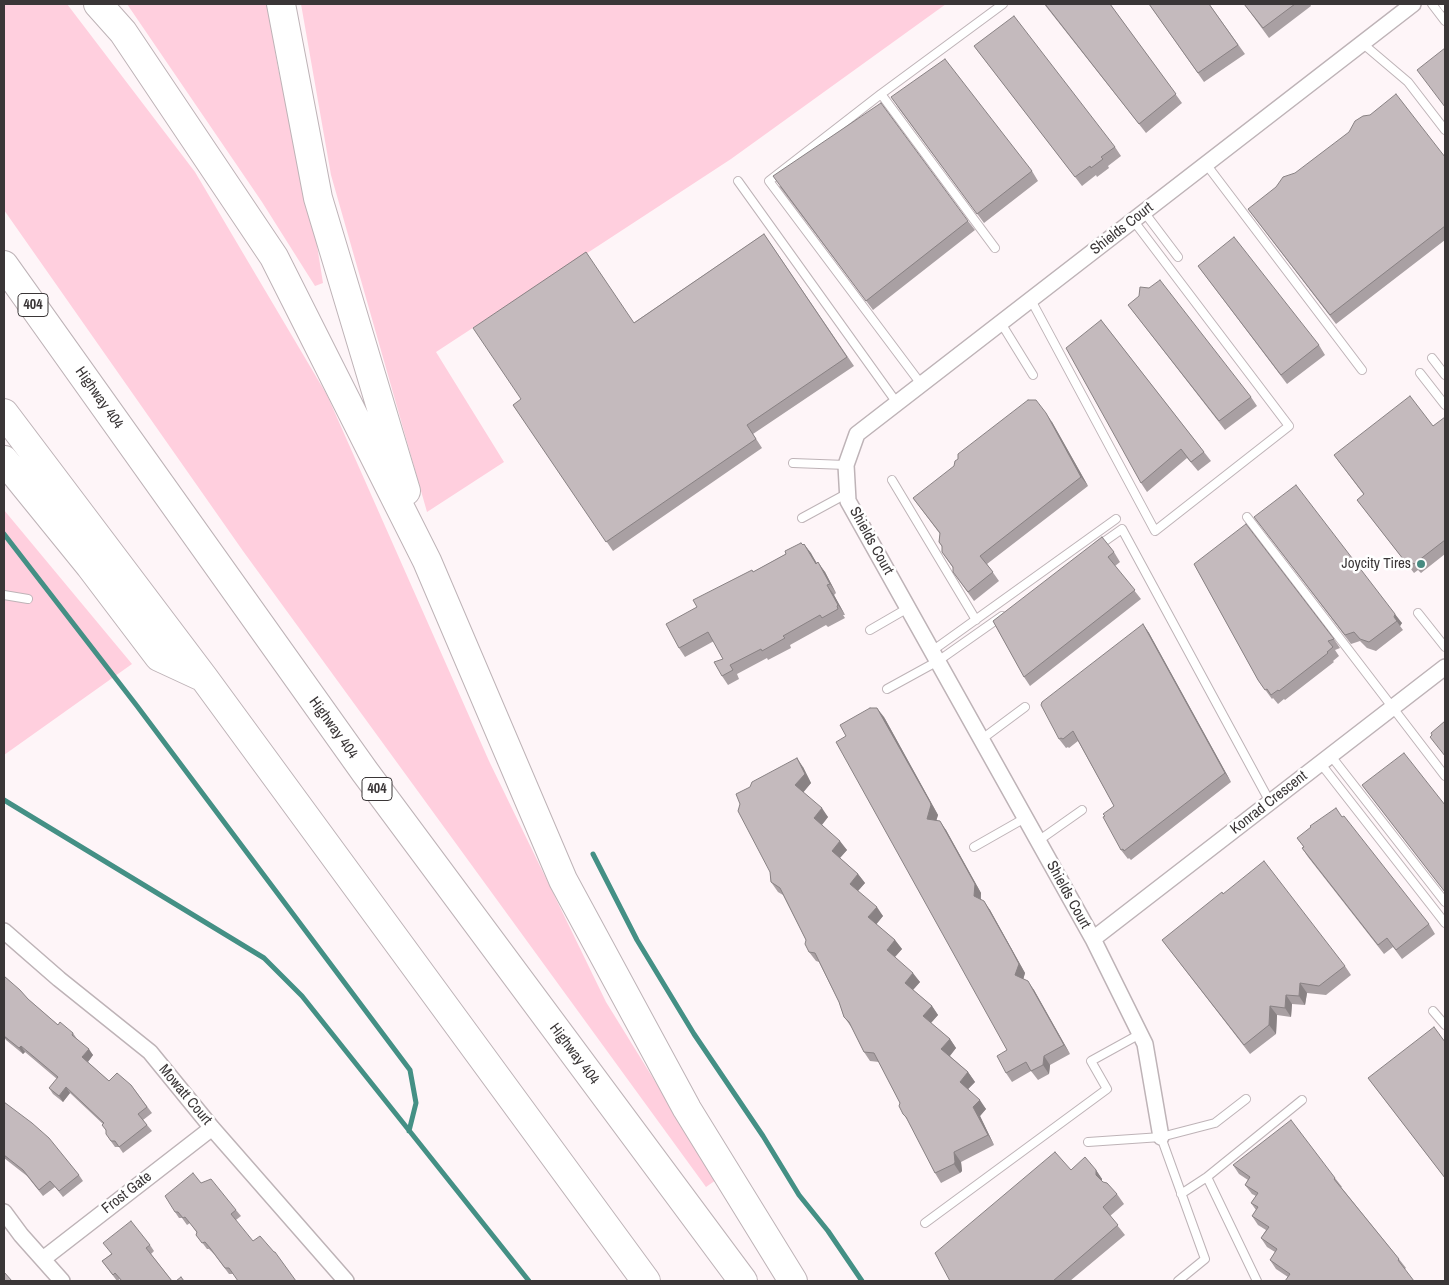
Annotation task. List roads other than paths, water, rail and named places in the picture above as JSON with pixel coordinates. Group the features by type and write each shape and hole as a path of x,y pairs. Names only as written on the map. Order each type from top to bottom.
{"highway":[{"path":"98,4 124,32 274,256 427,562 563,880 687,1109 793,1281"},
{"path":"281,4 318,198 427,562"},
{"name":"Highway 404","path":"4,265 365,772 743,1281"},
{"path":"4,413 204,678 646,1281"},
{"path":"4,460 90,566 159,657 204,678"}],"street":[{"name":"Shields Court","path":"1160,1137 1145,1044 1093,939 848,500 846,465 857,434 1413,4"},
{"name":"Konrad Crescent","path":"1093,939 1445,667"},
{"name":"Mowatt Court","path":"4,931 150,1052 212,1128 346,1281"},
{"name":"Frost Gate","path":"43,1259 212,1128"},
{"path":"4,1212 62,1281"}],"lane":[{"path":"921,384 769,181 881,94 1003,4"},
{"path":"1432,4 1445,21"},
{"path":"1442,4 1445,7"},
{"path":"1362,43 1408,82 1445,130"},
{"path":"881,94 995,248"},
{"path":"1206,164 1362,370"},
{"path":"738,181 897,403"},
{"path":"1139,216 1178,257"},
{"path":"1031,300 1155,531 1288,426 1139,216"},
{"path":"1001,323 1033,375"},
{"path":"1432,358 1445,376"},
{"path":"1420,372 1445,405"},
{"path":"793,463 846,465"},
{"path":"892,480 976,620"},
{"path":"802,518 848,492"},
{"path":"1247,517 1445,776"},
{"path":"935,656 976,620 1116,519"},
{"path":"1091,551 1122,529 1270,802"},
{"path":"4,595 28,599"},
{"path":"870,630 908,608"},
{"path":"888,689 935,656 1005,613"},
{"path":"1418,613 1445,647"},
{"path":"982,739 1025,707"},
{"path":"1326,760 1445,902"},
{"path":"1326,760 1445,923"},
{"path":"1038,841 1082,810"},
{"path":"974,847 1026,818"},
{"path":"1433,1011 1445,1025"},
{"path":"925,1223 1107,1089 1092,1061 1140,1034"},
{"path":"1088,1142 1160,1137 1215,1123 1246,1099"},
{"path":"1181,1194 1207,1177 1302,1100"},
{"path":"1160,1137 1205,1259 1178,1281"},
{"path":"1207,1177 1257,1281"}],"waterway":[{"path":"4,534 137,706 410,1070 416,1103 409,1131"},
{"path":"4,800 264,958 302,996 529,1281"},
{"path":"593,854 637,940 694,1034 763,1136 799,1195 828,1231 862,1281"}],"place":[{"name":"Joycity Tires","path":"1421,564"}]}
